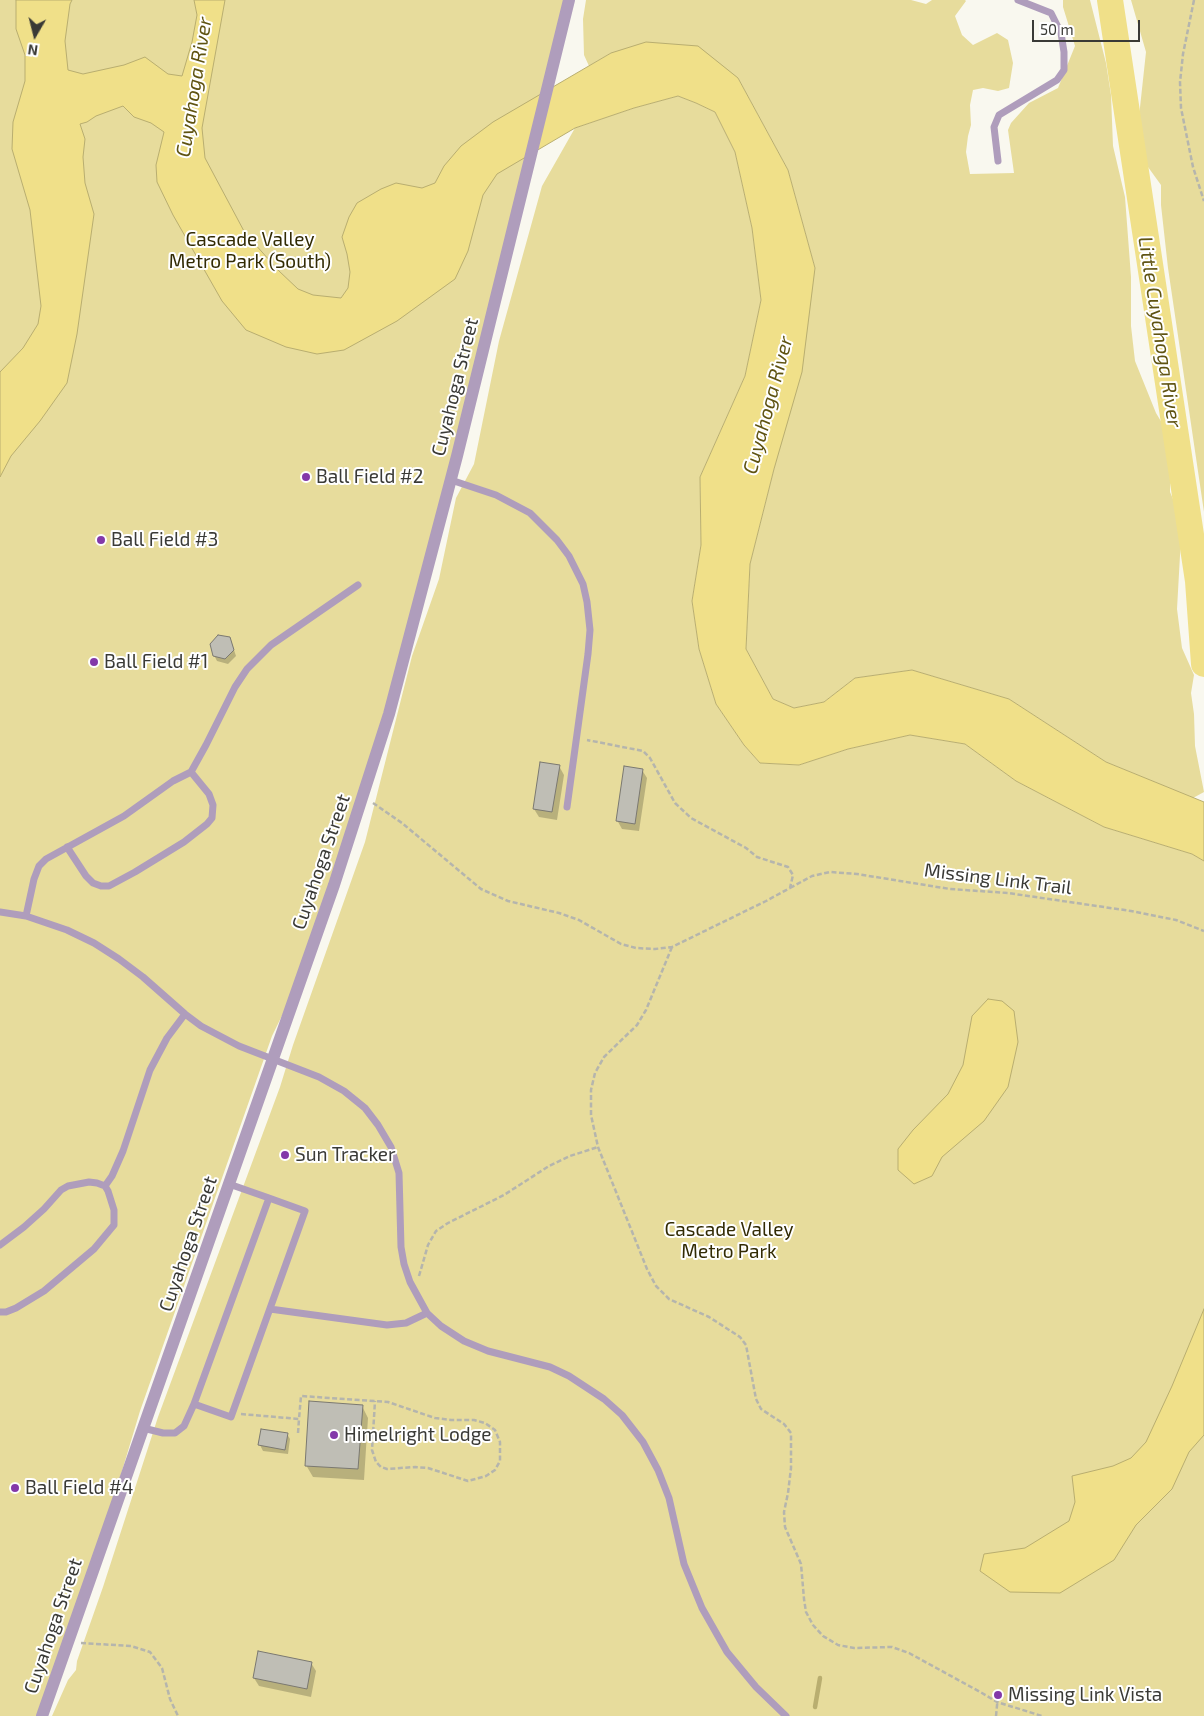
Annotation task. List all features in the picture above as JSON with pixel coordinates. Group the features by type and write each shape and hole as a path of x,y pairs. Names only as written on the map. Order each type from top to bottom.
{"street":[{"name":"Cuyahoga Street","path":"42,1716 334,885 389,714 451,480 569,0"}],"lane":[{"path":"998,161 994,126 999,115 1057,80 1064,70 1061,33 1051,13 1018,0"},
{"path":"451,480 496,495 530,513 557,540 583,584 590,630 567,807"},
{"path":"26,916 34,879 39,866 46,859 124,816 173,781 191,772 235,687 247,669 271,644 358,585"},
{"path":"67,847 86,876 93,883 101,886 110,886 135,872 184,842 212,818 213,805 209,794 191,772"},
{"path":"0,912 26,916 67,930 94,943 119,958 143,976 185,1014 218,1036 272,1059 319,1076 344,1091 365,1108 391,1147 398,1173 400,1247 412,1287 427,1313 441,1326 464,1341 488,1351 550,1367 569,1376 604,1399 622,1415 643,1442 658,1470 669,1498 684,1564 702,1608 727,1652 756,1687 786,1716"},
{"path":"105,1186 112,1176 123,1151 150,1070 168,1038 185,1014"},
{"path":"0,1245 38,1215 61,1190 76,1183 89,1182 105,1186 110,1195 114,1210 114,1225 94,1249 44,1291 16,1308 0,1312"},
{"path":"194,1404 231,1417 305,1211 229,1184"},
{"path":"142,1428 163,1433 175,1433 184,1426 194,1404 269,1198"},
{"path":"270,1309 387,1325 406,1323 427,1313"}],"path":[{"path":"1194,0 1183,54 1180,82 1181,108 1191,158 1204,201"},
{"path":"577,738 643,751 650,758 675,803 691,818 746,848 757,858 788,867 793,875 790,888"},
{"path":"363,797 402,823 481,889 508,901 580,920 620,944 636,948 655,949 672,947 646,1010 637,1025 604,1057 595,1073 590,1090 591,1115 599,1149 647,1269 656,1286 669,1299 709,1317 740,1337 746,1345 756,1398 761,1409 775,1420 784,1424 790,1433 791,1468 784,1512 785,1527 801,1564 806,1612 813,1625 823,1636 838,1645 854,1648 892,1648 909,1653 997,1702 1042,1716"},
{"name":"Missing Link Trail","path":"672,947 812,876 830,872 857,874 950,889 1008,893 1132,911 1176,920 1204,931"},
{"path":"412,1287 419,1276 428,1245 436,1231 448,1222 504,1196 549,1166 570,1156 599,1149"},
{"path":"298,1434 301,1396 375,1401 388,1402 435,1418 474,1420 485,1423 495,1430 500,1442 500,1461 494,1470 486,1476 468,1481 428,1468 388,1469 381,1467 376,1462 372,1450 375,1401"},
{"path":"232,1413 300,1418"},
{"path":"68,1642 131,1646 150,1652 162,1668 170,1699 178,1716"},
{"path":"996,1716 998,1695"}],"green space":[{"name":"Cascade Valley Metro Park (South)","path":"0,0 569,0 403,660 299,981 272,1036 140,1411 88,1584 42,1716 0,1716"},
{"path":"586,0 911,0 926,4 932,0 965,0 955,16 962,35 973,45 997,33 1008,40 1013,63 1009,88 998,91 983,88 973,90 970,105 971,125 966,152 970,174 1014,173 1008,130 1011,123 1029,103 1058,88 1075,46 1063,7 1063,0 1090,0 1106,63 1111,95 1113,146 1125,197 1131,277 1131,326 1135,361 1156,413 1165,428 1170,454 1170,492 1182,520 1177,609 1182,648 1194,675 1191,693 1195,746 1204,792 1193,798 1106,762 1009,699 912,670 855,678 824,702 794,708 773,699 746,649 750,564 774,469 815,268 788,170 738,78 611,53 589,66 584,55 583,19"},
{"path":"1131,0 1204,0 1204,512 1168,268 1161,205 1161,185 1148,167 1137,135 1146,52"},
{"name":"Cascade Valley Metro Park","path":"678,96 715,112 735,152 752,228 761,300 745,376 700,477 701,545 692,601 699,649 716,704 744,745 760,763 799,765 848,749 910,735 965,744 1016,781 1104,827 1192,854 1204,861 1204,1716 52,1716 68,1680 76,1670 77,1661 158,1417 280,1087 365,842 412,656 439,579 456,498 474,464 499,341 542,186 575,128 634,108"}],"water":[{"name":"Cuyahoga River","path":"16,0 72,0 65,41 68,70 83,74 124,65 145,57 168,74 182,76 192,42 197,15 194,0 225,0 202,128 205,158 245,233 279,271 298,289 313,295 341,298 348,288 350,272 342,237 349,217 357,203 381,189 396,183 422,188 435,183 444,166 461,146 493,122 611,53 646,42 698,46 738,78 788,170 815,268 802,372 774,469 750,564 746,649 773,699 794,708 824,702 855,678 912,670 1009,699 1106,762 1204,802 1204,861 1192,854 1104,827 1016,781 965,744 910,735 848,749 799,765 760,763 744,745 716,704 699,649 692,601 701,545 700,477 745,376 761,300 752,228 735,152 715,112 678,96 634,108 575,128 497,174 483,195 468,251 455,279 397,321 344,350 317,354 286,347 246,330 222,301 173,215 157,182 156,165 164,132 151,123 134,117 123,106 80,124 85,139 83,157 85,183 94,214 77,334 67,383 40,421 11,456 0,477 0,372 23,348 38,324 41,306 30,210 12,149 13,122 25,81 25,55 16,29"},
{"path":"988,999 1002,1001 1014,1011 1018,1042 1008,1087 984,1121 942,1157 932,1176 914,1184 898,1170 898,1149 913,1130 948,1094 963,1065 972,1016"},
{"path":"1204,1309 1204,1435 1189,1452 1172,1489 1136,1525 1114,1560 1060,1593 1010,1592 980,1571 984,1554 1025,1548 1069,1521 1075,1502 1072,1476 1113,1466 1131,1458 1146,1442"}],"building":[{"path":"218,635 230,637 234,650 225,659 213,656 210,644"},
{"path":"540,762 560,765 552,812 533,809"},
{"path":"624,766 643,769 635,824 616,821"},
{"name":"Himelright Lodge","path":"309,1401 363,1405 358,1469 305,1466"},
{"path":"261,1429 288,1433 285,1450 258,1445"},
{"path":"258,1651 312,1662 307,1689 253,1678"}],"waterway":[{"name":"Little Cuyahoga River","path":"1110,0 1198,581 1204,664"},
{"path":"815,1707 820,1678"}],"place":[{"name":"Ball Field #2","path":"306,477"},
{"name":"Ball Field #3","path":"101,540"},
{"name":"Ball Field #1","path":"94,662"},
{"name":"Sun Tracker","path":"285,1155"},
{"name":"Himelright Lodge","path":"334,1435"},
{"name":"Ball Field #4","path":"15,1488"},
{"name":"Missing Link Vista","path":"998,1695"}]}
